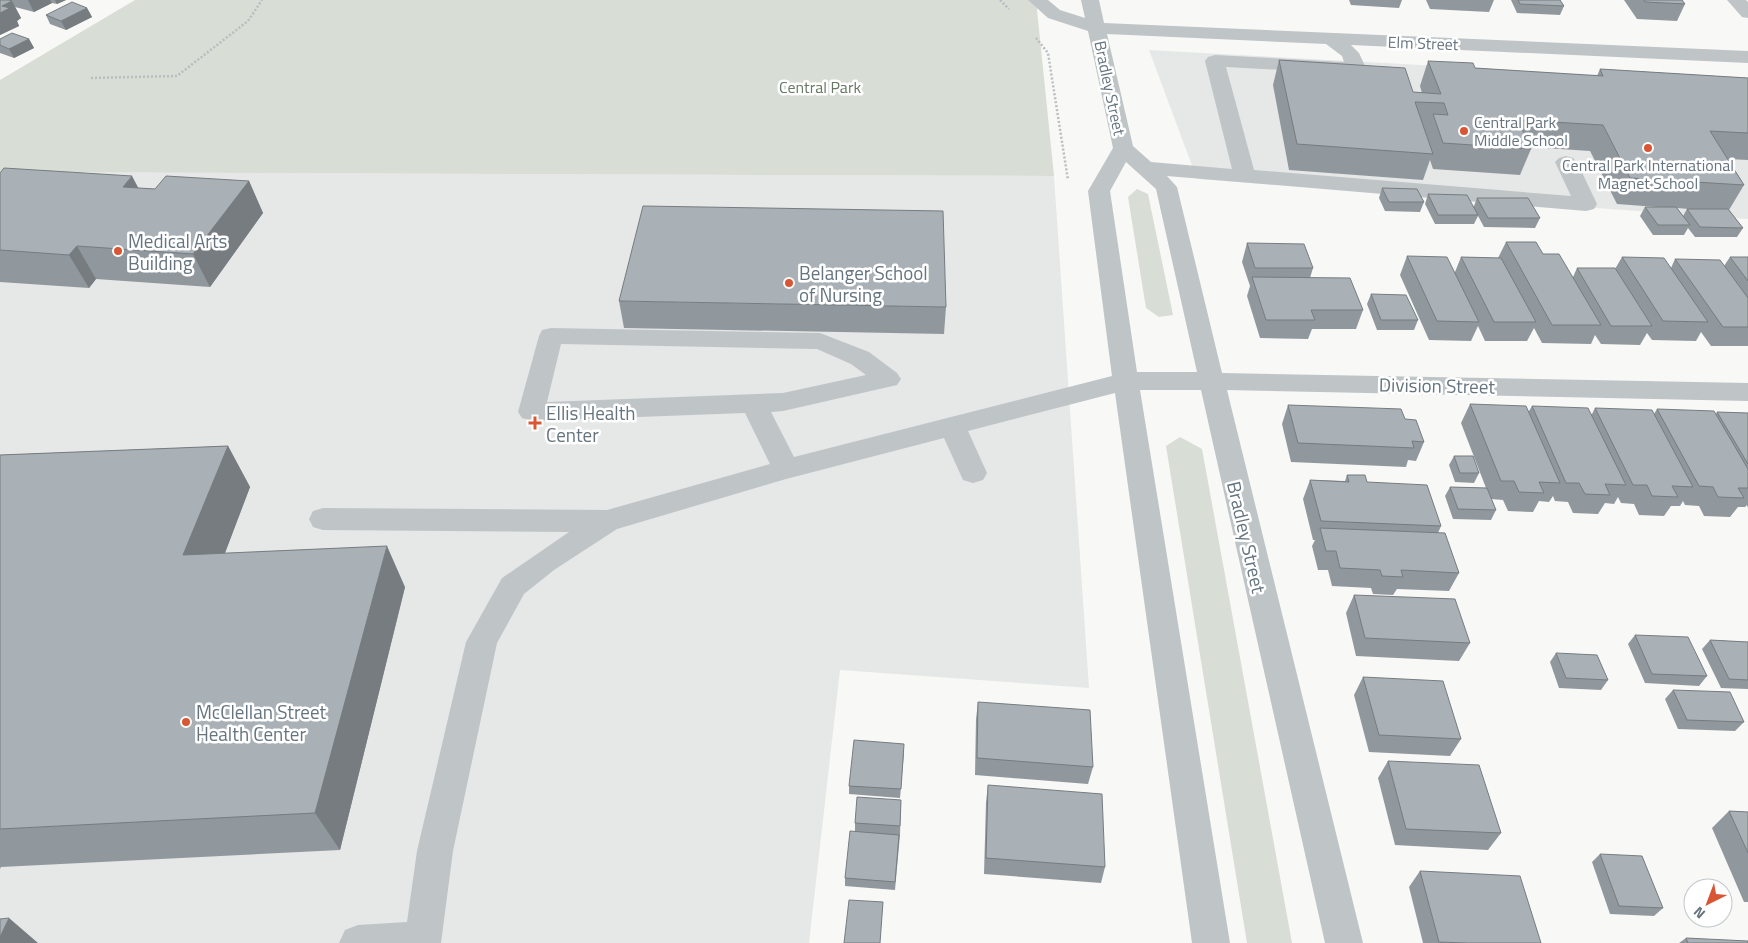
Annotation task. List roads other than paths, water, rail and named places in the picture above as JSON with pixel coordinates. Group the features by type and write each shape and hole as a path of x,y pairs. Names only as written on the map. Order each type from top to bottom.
{"street":[{"name":"Elm Street","path":"1037,0 1054,14 1097,28 1748,57"},
{"name":"Bradley Street","path":"1090,0 1123,148 1166,187 1210,381 1344,943"},
{"path":"1736,0 1748,13"},
{"path":"1245,177 1215,61 1356,68 1350,53 1331,39"},
{"name":"Bradley Street","path":"1123,148 1099,190 1211,943"},
{"path":"1145,168 1586,204 1566,162"},
{"path":"551,336 820,340 860,358 888,380 783,402 754,403 531,412 551,336"},
{"name":"Division Street","path":"607,521 786,469 1126,381 1748,392"},
{"path":"754,403 786,469"},
{"path":"952,426 973,472"},
{"path":"323,519 607,521"},
{"path":"358,943 422,942 436,851 482,642 513,586 544,562 607,521"}],"place":[{"name":"Central Park Middle School","path":"1464,131"},
{"name":"Central Park International Magnet School","path":"1648,148"},
{"name":"Medical Arts Building","path":"118,251"},
{"name":"Belanger School of Nursing","path":"789,283"},
{"name":"Ellis Health Center","path":"535,423"},
{"name":"McClellan Street Health Center","path":"186,722"}],"park label":[{"name":"Central Park","path":"820,87"}]}
